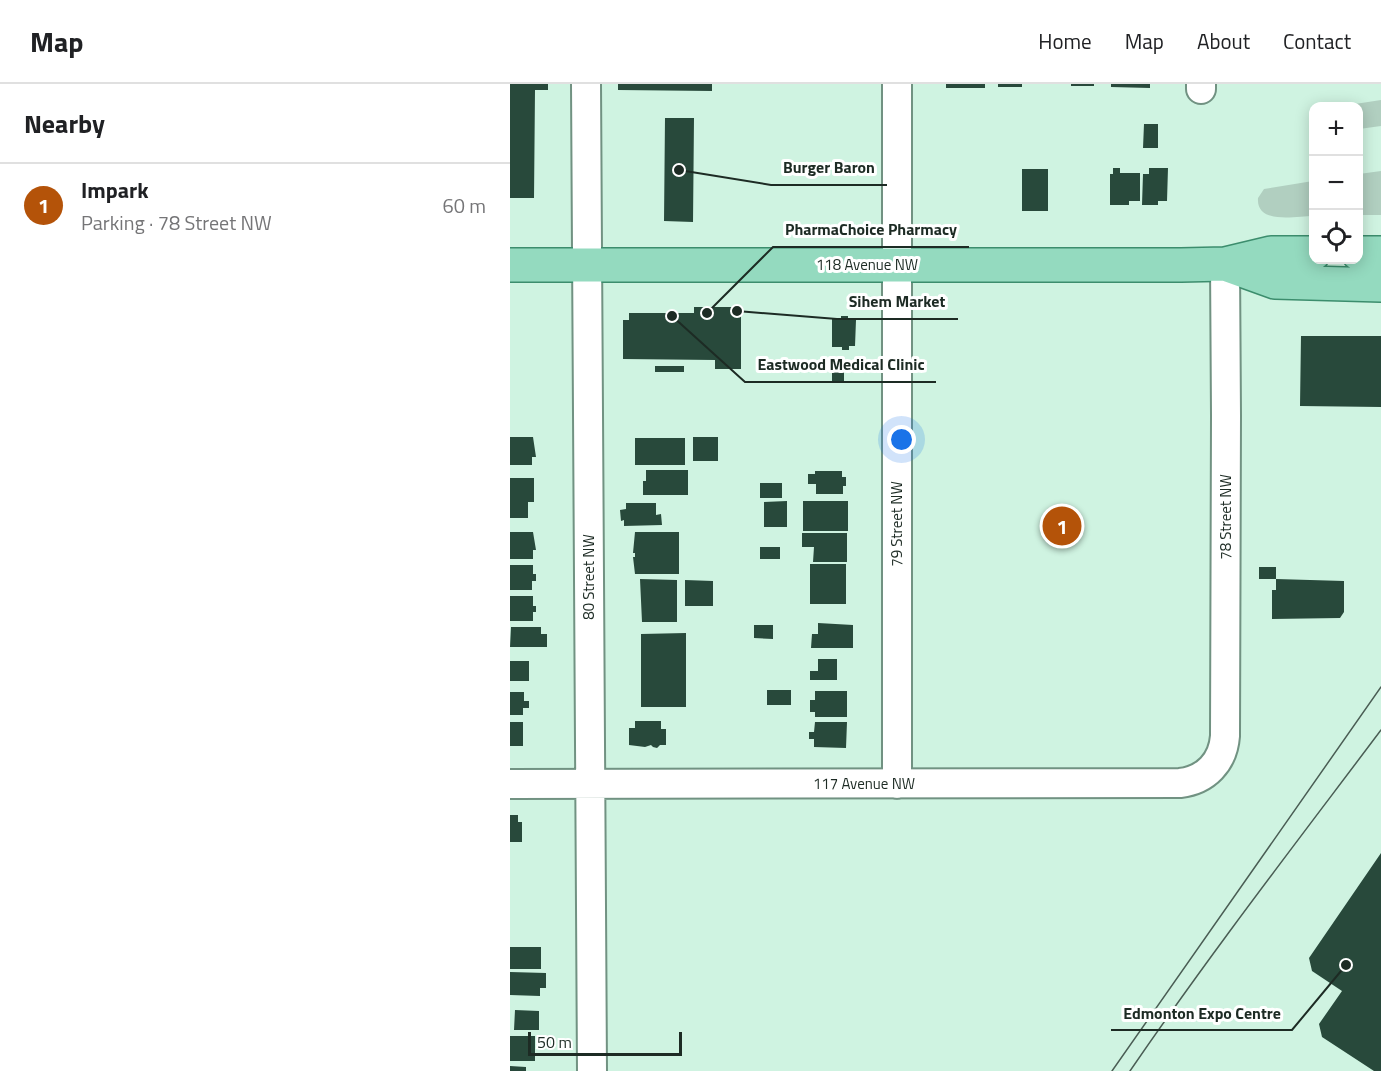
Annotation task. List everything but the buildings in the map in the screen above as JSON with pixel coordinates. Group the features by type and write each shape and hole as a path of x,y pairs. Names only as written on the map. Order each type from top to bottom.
{"main road":[{"name":"118 Avenue NW","path":"510,264 1225,264 1271,253 1309,253"},
{"path":"1363,253 1381,253"},
{"name":"118 Avenue NW","path":"1225,264 1275,282 1381,285"}],"street":[{"name":"80 Street NW","path":"586,84 592,1071"},
{"name":"79 Street NW","path":"897,84 897,784"},
{"name":"78 Street NW","path":"1214,767 1222,753 1226,736 1225,264"},
{"name":"117 Avenue NW","path":"510,784 1180,783 1195,780 1214,767"}],"green space":[{"path":"1381,100 1381,126 1363,128 1363,103"},
{"path":"1381,171 1381,215 1363,215 1363,173"},
{"path":"1309,182 1309,216 1278,217 1263,212 1259,207 1258,198 1264,189"}],"tram line":[{"path":"1112,1071 1381,687"},
{"path":"1130,1071 1222,941 1381,730"}],"place":[{"name":"Burger Baron","path":"679,170"},
{"name":"Sihem Market","path":"737,311"},
{"name":"PharmaChoice Pharmacy","path":"707,313"},
{"name":"Eastwood Medical Clinic","path":"672,316"},
{"name":"Impark","path":"1062,526"},
{"name":"Edmonton Expo Centre","path":"1346,965"}]}
